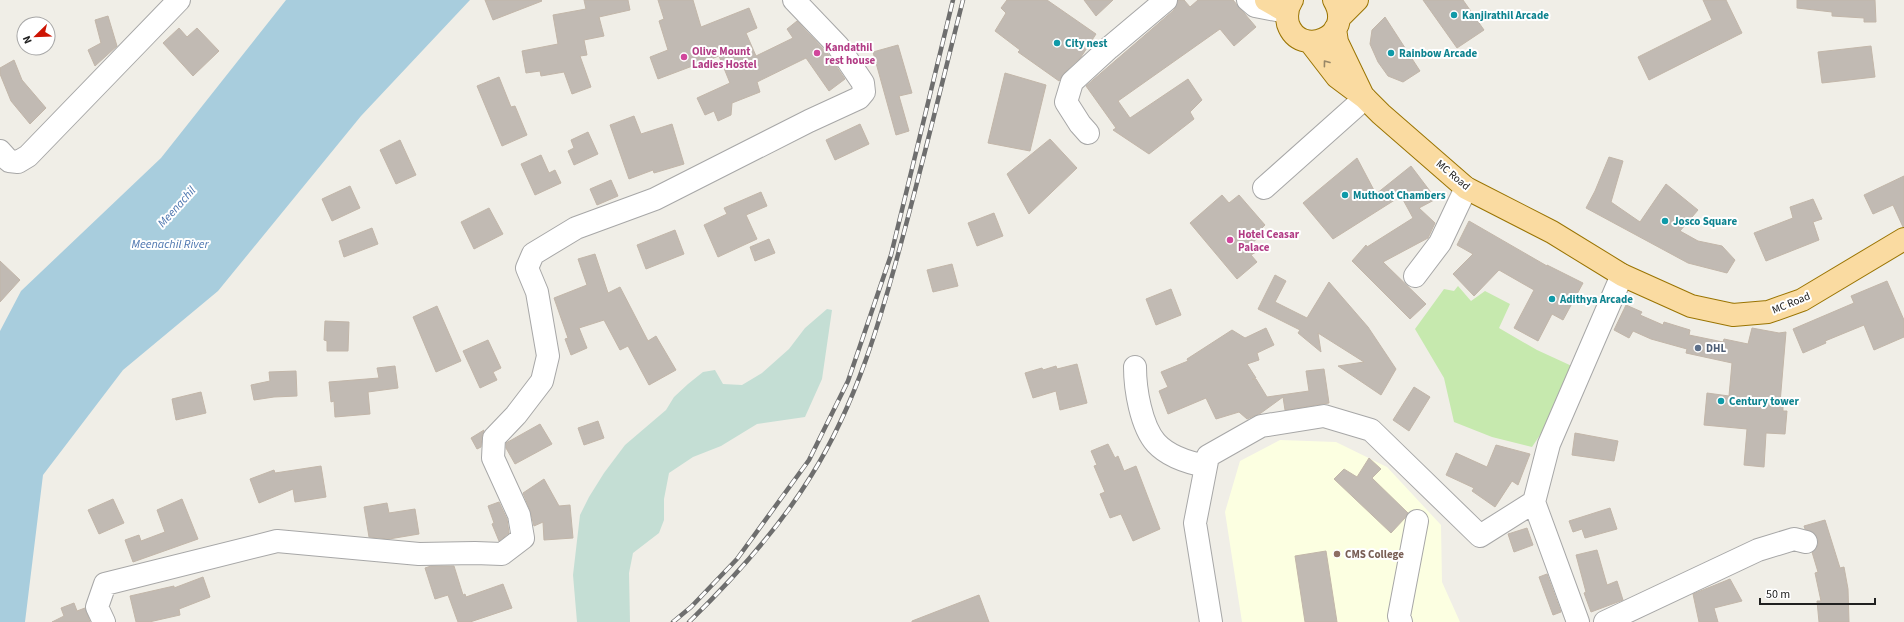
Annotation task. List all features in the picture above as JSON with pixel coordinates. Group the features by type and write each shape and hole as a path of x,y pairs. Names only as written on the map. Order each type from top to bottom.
{"main road":[{"path":"1266,0 1290,6"},
{"path":"1310,42 1324,39 1336,16 1357,0"},
{"name":"MC Road","path":"1290,6 1289,26 1292,32 1310,42 1337,77 1365,98 1381,114 1466,188 1552,232 1622,275 1691,306 1733,315 1768,312 1802,300 1904,239"},
{"path":"1336,16 1337,42 1365,98"},
{"name":"MC Road","path":"1622,275 1655,282 1701,298 1760,302 1793,291 1904,224"}],"street":[{"path":"0,151 9,161 18,162 28,156 179,0"},
{"path":"104,622 97,607 105,584 277,541 419,554 475,552 502,554 523,538 519,515 493,458 494,438 516,415 542,382 548,356 537,292 527,268 533,254 576,228 655,199 859,98 864,92 864,83 838,46 794,0"},
{"path":"1088,133 1066,102 1072,82 1108,48 1166,0"},
{"path":"1248,0 1255,6 1290,6"},
{"path":"1264,188 1365,98"},
{"path":"1415,276 1440,243 1466,188"},
{"path":"1578,622 1534,502 1549,444 1622,275"},
{"path":"1135,367 1135,384 1140,404 1146,423 1157,444 1182,459 1206,466"},
{"path":"1211,622 1196,524 1208,456 1261,426 1324,416 1371,430 1480,536 1534,502"},
{"path":"1401,622 1400,616 1417,521"},
{"path":"1605,622 1758,550 1794,539 1806,542"}],"shaded area":[{"path":"827,309 832,310 822,379 805,417 757,424 721,446 693,457 669,473 664,499 664,520 659,533 633,553 629,573 630,622 577,622 573,575 580,515 604,473 625,445 666,410 674,397 703,372 715,370 723,384 742,385 762,373 789,349 805,328"},
{"name":"CMS College","path":"1280,440 1336,442 1387,467 1441,525 1442,582 1460,622 1242,622 1225,512 1240,461"}],"green space":[{"path":"1458,286 1471,301 1485,291 1510,304 1499,328 1537,350 1574,367 1554,414 1532,447 1492,437 1454,422 1444,378 1415,329 1444,289 1454,291"}],"water":[{"name":"Meenachil River","path":"286,0 470,0 361,116 218,291 123,370 43,475 25,622 0,622 0,331 21,291 161,158"}],"building":[{"path":"485,0 541,0 542,1 493,20"},
{"path":"584,0 628,0 630,10 599,17 604,36 584,40 587,55 580,56 591,87 572,94 564,72 541,76 540,71 526,73 522,51 558,44 553,15 586,9"},
{"path":"658,0 693,0 701,27 749,8 757,28 746,33 756,56 793,38 787,29 797,21 828,54 845,79 829,91 806,58 757,82 760,92 732,103 731,115 718,121 714,111 705,115 697,98 730,83 719,56 658,79 650,57 668,50 659,21 664,19"},
{"name":"City nest","path":"1007,0 1047,0 1096,34 1081,57 1064,73 1059,81 1018,52 1020,50 995,31 1006,13 1001,8"},
{"path":"1084,0 1113,0 1096,16"},
{"path":"1178,0 1184,0 1190,7 1198,0 1233,0 1256,27 1234,46 1220,29 1118,101 1130,118 1188,79 1202,100 1190,112 1194,119 1149,154 1113,130 1116,128 1086,86 1174,10"},
{"name":"Kanjirathil Arcade","path":"1423,0 1463,0 1484,30 1457,48"},
{"path":"1703,0 1726,0 1742,33 1649,80 1638,57 1712,20"},
{"path":"1797,0 1875,0 1876,22 1864,22 1864,18 1832,16 1832,12 1797,8"},
{"path":"108,16 117,46 95,66 88,50 101,43 95,20"},
{"name":"Rainbow Arcade","path":"1385,17 1420,71 1403,82 1388,76 1378,62 1370,44 1372,30"},
{"path":"179,28 187,37 197,28 219,51 193,76 163,43"},
{"path":"898,45 912,93 899,96 909,131 896,135 873,52"},
{"path":"1871,46 1875,77 1822,83 1818,52"},
{"path":"14,60 22,80 46,108 30,124 11,101 0,74 0,68"},
{"path":"1005,73 1046,85 1030,151 988,143"},
{"path":"499,77 511,107 515,106 527,135 502,146 477,86"},
{"path":"634,116 641,134 672,124 684,164 654,173 653,170 629,179 610,125"},
{"path":"860,124 869,144 835,160 826,140"},
{"path":"588,132 598,154 574,165 568,151 574,148 571,140"},
{"path":"1050,139 1077,168 1029,214 1007,174"},
{"path":"400,140 416,175 396,184 380,150"},
{"path":"541,155 549,173 555,170 561,183 535,195 521,164"},
{"name":"Josco Square","path":"1609,157 1623,161 1611,202 1640,222 1666,184 1698,210 1680,231 1698,241 1722,246 1735,260 1727,273 1688,263 1586,208 1595,191"},
{"path":"1357,158 1376,194 1411,166 1436,199 1419,208 1435,223 1428,238 1383,262 1426,304 1410,319 1352,261 1366,245 1367,247 1413,218 1401,196 1333,239 1303,203"},
{"path":"1904,176 1903,227 1893,205 1873,214 1864,195"},
{"path":"611,180 618,196 597,205 590,189"},
{"path":"350,186 360,208 332,221 322,199"},
{"path":"761,192 767,206 746,215 757,239 718,257 704,225 727,214 724,208"},
{"name":"Hotel Ceasar Palace","path":"1222,195 1229,203 1239,195 1265,225 1259,231 1262,234 1250,245 1256,252 1251,255 1257,262 1237,279 1190,223"},
{"path":"1813,199 1822,219 1813,222 1819,240 1766,261 1754,233 1793,218 1790,207"},
{"path":"489,208 503,234 474,249 461,222"},
{"path":"994,213 1003,236 977,246 968,223"},
{"path":"1469,221 1547,266 1583,283 1563,320 1552,314 1538,341 1514,328 1534,290 1499,270 1474,296 1453,274 1473,254 1457,245"},
{"path":"372,228 378,244 344,257 339,241"},
{"path":"675,230 684,254 646,269 637,245"},
{"path":"769,239 775,253 755,261 750,247"},
{"path":"595,254 608,293 620,287 648,341 656,336 676,370 649,385 628,346 620,350 604,320 579,328 587,348 571,355 565,339 568,338 554,298 587,285 578,259"},
{"path":"0,261 20,280 0,302"},
{"path":"952,264 958,286 933,292 927,270"},
{"path":"1275,275 1286,281 1275,302 1307,318 1329,282 1368,327 1396,369 1381,395 1338,366 1364,362 1318,333 1321,352 1298,333 1300,330 1258,309"},
{"path":"1887,281 1904,320 1904,337 1874,350 1864,325 1825,341 1826,343 1803,353 1793,329 1854,303 1851,296"},
{"path":"1171,289 1181,315 1156,325 1146,299"},
{"path":"1626,305 1642,312 1640,315 1663,325 1664,322 1690,330 1689,335 1723,342 1724,339 1748,344 1752,328 1779,333 1786,332 1780,403 1783,404 1783,411 1787,411 1785,434 1766,433 1764,467 1744,465 1747,429 1704,425 1707,393 1729,396 1732,363 1686,353 1687,349 1651,339 1633,331 1629,338 1614,330"},
{"path":"437,306 461,361 436,372 413,317"},
{"path":"325,321 349,322 348,351 327,351 327,341 324,340"},
{"path":"1266,328 1274,345 1257,353 1259,360 1247,364 1256,378 1252,379 1256,379 1267,397 1309,391 1306,371 1324,369 1329,403 1285,410 1283,397 1261,413 1247,419 1239,412 1216,419 1206,398 1168,414 1159,391 1168,387 1161,372 1188,361 1187,359 1232,330 1245,338"},
{"path":"488,340 501,368 493,372 497,380 480,388 463,351"},
{"path":"1077,364 1087,403 1060,410 1056,391 1033,398 1025,373 1042,368 1043,370 1056,366 1057,369"},
{"path":"395,366 398,388 368,392 370,414 335,417 334,401 331,402 329,382 379,378 377,368"},
{"path":"296,371 297,396 254,400 251,385 270,381 269,372"},
{"path":"1414,387 1430,397 1409,431 1393,420"},
{"path":"201,392 206,413 176,420 172,399"},
{"path":"598,421 604,438 584,445 578,428"},
{"path":"540,424 552,444 515,464 506,448 506,443"},
{"path":"484,430 481,447 477,449 471,438"},
{"path":"1575,433 1618,441 1614,461 1572,455"},
{"path":"1108,444 1115,458 1118,456 1124,471 1136,466 1160,529 1133,541 1121,514 1110,518 1100,494 1105,492 1094,466 1097,465 1091,451"},
{"path":"1496,445 1530,454 1518,485 1512,481 1495,507 1472,491 1474,488 1446,475 1456,453 1487,467"},
{"path":"1369,458 1381,469 1372,478 1408,513 1391,533 1334,479 1344,469 1357,477"},
{"path":"321,466 326,497 295,502 293,489 259,503 250,479 274,470 275,473"},
{"path":"544,479 559,506 570,505 573,538 544,540 543,522 534,526 530,510 523,493"},
{"path":"113,499 124,523 99,534 88,510"},
{"path":"182,499 198,539 133,562 125,540 139,535 141,541 165,532 157,510"},
{"path":"499,502 507,519 509,533 499,541 492,524 494,523 488,506"},
{"path":"387,503 389,513 415,509 419,534 389,539 369,537 364,507"},
{"path":"1610,508 1617,529 1585,538 1582,529 1573,532 1569,521"},
{"path":"1825,520 1840,568 1844,567 1848,589 1849,622 1819,622 1817,601 1821,601 1815,573 1818,572 1812,552 1818,545 1818,539 1814,533 1805,529 1804,526"},
{"path":"1527,528 1533,545 1514,552 1508,534"},
{"path":"1597,550 1607,585 1617,581 1623,600 1591,612 1584,593 1586,592 1576,555"},
{"path":"1326,551 1337,622 1305,622 1295,556"},
{"path":"431,566 454,566 463,595 465,594 466,597 503,584 512,608 470,622 458,622 448,595 435,599 425,568"},
{"path":"1547,574 1561,612 1553,615 1539,577"},
{"path":"203,577 210,597 179,609 180,615 149,622 136,622 130,596 174,586 174,588"},
{"path":"1730,579 1742,601 1714,608 1718,622 1699,622 1693,594"},
{"path":"979,595 989,622 912,622 912,621"},
{"path":"74,603 77,611 85,608 90,622 52,622 64,616 61,608"}],"railway":[{"path":"673,622 691,607 737,559 809,460 848,381 891,255 953,0"},
{"path":"689,622 739,571 770,534 798,496 827,448 855,390 886,298 963,0"}],"place":[{"name":"Kanjirathil Arcade","path":"1454,15"},
{"name":"City nest","path":"1057,43"},
{"name":"Kandathil rest house","path":"817,53"},
{"name":"Rainbow Arcade","path":"1391,53"},
{"name":"Olive Mount Ladies Hostel","path":"684,57"},
{"name":"Muthoot Chambers","path":"1345,195"},
{"name":"Josco Square","path":"1665,221"},
{"name":"Hotel Ceasar Palace","path":"1230,240"},
{"name":"Adithya Arcade","path":"1552,299"},
{"name":"DHL","path":"1698,348"},
{"name":"Century tower","path":"1721,401"},
{"name":"CMS College","path":"1337,554"}],"water label":[{"name":"Meenachil","path":"177,207"}]}
